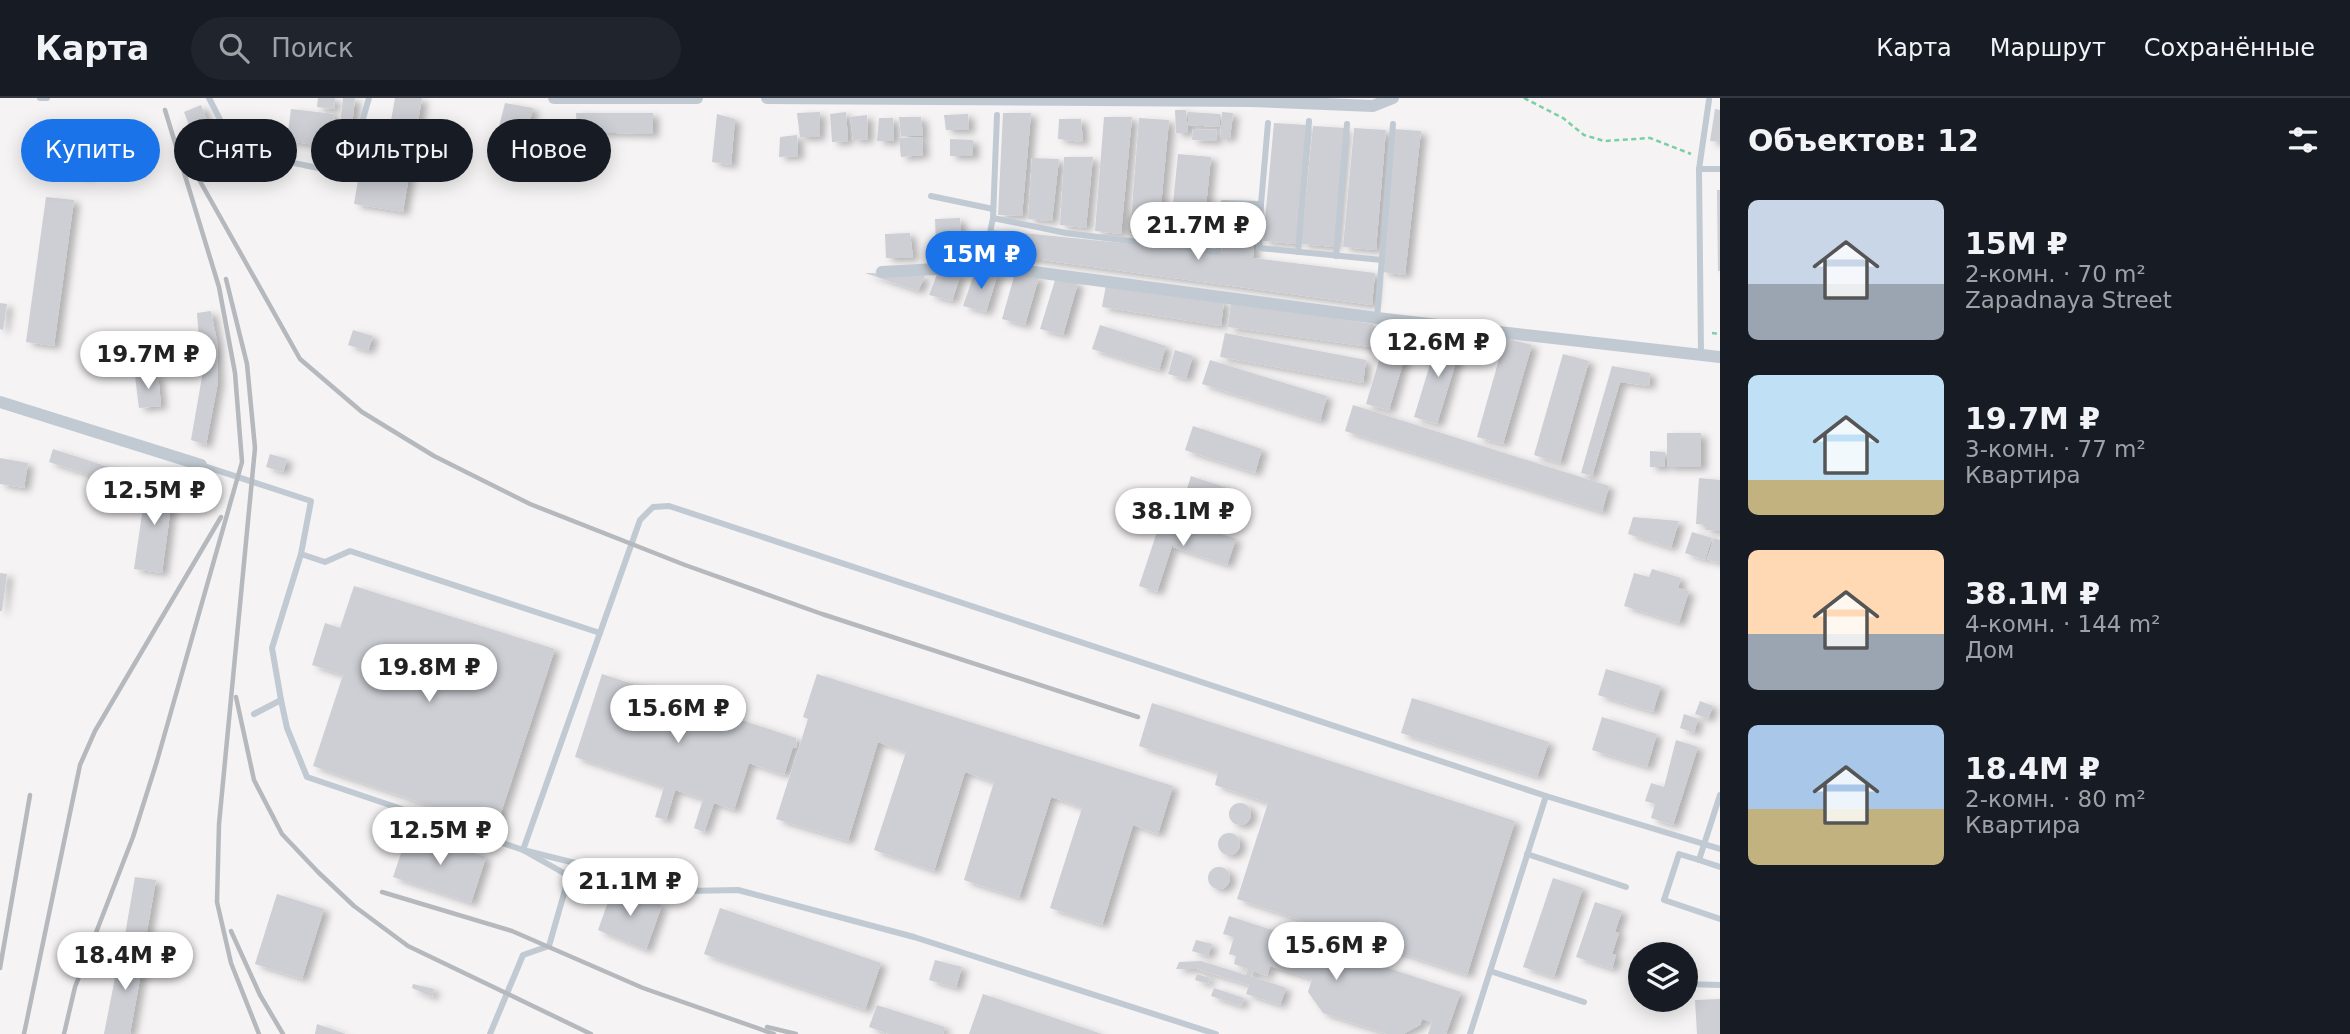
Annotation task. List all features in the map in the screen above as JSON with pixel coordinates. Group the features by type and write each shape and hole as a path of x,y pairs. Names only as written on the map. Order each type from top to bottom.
{"street":[{"path":"554,98 697,98"},
{"path":"767,98 1252,99 1373,106 1393,99"},
{"path":"882,272 983,266 1377,318 1720,356"},
{"path":"0,402 201,466"}],"lane":[{"path":"40,98 47,98"},
{"path":"209,98 236,151 347,174 369,98"},
{"path":"1701,354 1699,169 1709,100"},
{"path":"983,266 993,218 997,115"},
{"path":"1298,252 1309,121"},
{"path":"1268,122 1259,248 1382,260"},
{"path":"1336,256 1347,124"},
{"path":"1377,318 1393,124"},
{"path":"1699,169 1720,169"},
{"path":"931,196 993,209"},
{"path":"993,218 1066,233 1218,252 1223,203 1261,204"},
{"path":"201,466 311,501 301,554 272,648 287,728 307,777 523,850 687,891 738,890 914,937 1216,1034"},
{"path":"523,850 640,520 653,507 669,506 1546,796 1720,849"},
{"path":"301,554 325,562 350,551 600,633"},
{"path":"254,714 281,700"},
{"path":"1699,860 1720,795"},
{"path":"1470,1034 1546,796"},
{"path":"490,1034 523,955 549,946 569,876 523,850"},
{"path":"1527,854 1626,887"},
{"path":"1720,867 1679,855 1664,900 1720,919"},
{"path":"1490,971 1584,1002"},
{"path":"1698,984 1720,985"}],"path":[{"path":"1524,98 1563,118 1584,135 1604,141 1650,138 1700,158"}],"building":[{"path":"318,98 335,98 334,109 317,107"},
{"path":"343,98 355,98 353,119 341,119"},
{"path":"395,98 422,98 418,119 391,119"},
{"path":"505,103 533,108 530,119 501,119"},
{"path":"201,105 207,119 187,119 184,112"},
{"path":"291,109 334,114 333,119 311,119 311,144 297,142 297,119 290,119"},
{"path":"1715,109 1720,110 1720,142 1710,141"},
{"path":"1175,110 1186,110 1188,133 1176,133"},
{"path":"820,112 819,137 800,137 797,113"},
{"path":"846,112 848,141 832,142 830,114"},
{"path":"1188,112 1220,114 1220,127 1188,125"},
{"path":"1222,112 1233,113 1230,138 1220,138"},
{"path":"576,113 653,113 653,134 611,133 611,119 576,119"},
{"path":"1003,113 1031,113 1022,216 998,215"},
{"path":"717,114 735,119 731,165 712,162"},
{"path":"968,114 969,130 946,130 944,115"},
{"path":"867,115 868,139 853,140 850,117"},
{"path":"899,117 921,117 923,136 901,136"},
{"path":"1104,117 1132,117 1121,234 1095,231"},
{"path":"879,118 893,118 894,141 877,141"},
{"path":"1139,118 1169,120 1158,237 1130,233"},
{"path":"1059,119 1081,119 1083,142 1058,139"},
{"path":"1274,123 1306,125 1296,244 1263,241"},
{"path":"1313,126 1345,128 1335,247 1301,244"},
{"path":"1354,128 1386,130 1376,250 1343,247"},
{"path":"1193,129 1217,130 1216,141 1192,140"},
{"path":"1394,129 1421,131 1405,275 1382,272"},
{"path":"797,135 798,156 779,157 780,137"},
{"path":"922,137 923,155 901,157 899,138"},
{"path":"950,139 973,140 973,156 950,156"},
{"path":"1178,154 1211,157 1202,245 1169,242"},
{"path":"1064,157 1093,157 1086,228 1060,225"},
{"path":"1032,158 1059,159 1052,221 1028,219"},
{"path":"358,182 408,182 403,212 354,204"},
{"path":"1717,190 1720,190 1720,271 1718,271"},
{"path":"46,197 74,200 54,346 26,342"},
{"path":"1227,206 1257,209 1253,258 1375,273 1372,305 990,253 993,230 1221,253"},
{"path":"960,218 962,243 936,243 935,219"},
{"path":"910,233 913,258 886,258 885,234"},
{"path":"975,271 998,273 986,312 963,306"},
{"path":"865,273 911,274 925,276 918,291"},
{"path":"961,273 952,301 929,295 937,274"},
{"path":"1015,273 1039,277 1025,325 1002,319"},
{"path":"1056,277 1078,283 1063,335 1040,329"},
{"path":"1106,285 1224,301 1221,326 1102,307"},
{"path":"1231,302 1373,324 1370,347 1228,327"},
{"path":"0,303 7,304 3,330 0,329"},
{"path":"211,311 217,341 218,382 206,445 191,440 202,377 197,313"},
{"path":"1100,325 1166,346 1159,370 1092,349"},
{"path":"1389,327 1412,333 1389,410 1366,404"},
{"path":"353,330 373,336 368,351 348,345"},
{"path":"1225,333 1366,360 1363,383 1220,357"},
{"path":"1439,335 1462,342 1437,424 1414,417"},
{"path":"1505,338 1532,345 1503,444 1477,437"},
{"path":"1175,350 1193,356 1186,379 1168,374"},
{"path":"1563,354 1589,361 1560,463 1534,455"},
{"path":"1210,360 1327,396 1320,421 1202,384"},
{"path":"1612,366 1650,373 1649,386 1620,382 1592,476 1581,473"},
{"path":"158,374 161,406 139,408 135,376"},
{"path":"1353,405 1609,486 1602,512 1345,431"},
{"path":"1193,426 1262,449 1255,473 1185,450"},
{"path":"1667,433 1701,433 1701,467 1667,467"},
{"path":"53,449 130,474 126,487 49,462"},
{"path":"1650,451 1665,452 1665,467 1650,467"},
{"path":"270,454 287,459 283,472 266,467"},
{"path":"0,458 28,463 24,488 0,484"},
{"path":"1191,476 1230,489 1224,507 1185,495"},
{"path":"1699,478 1720,480 1720,531 1706,530 1706,525 1696,524"},
{"path":"147,480 174,484 162,573 134,569"},
{"path":"1163,514 1236,539 1227,565 1173,547 1175,537 1157,592 1139,586"},
{"path":"1633,517 1679,521 1671,548 1628,534"},
{"path":"1692,532 1712,538 1705,560 1685,553"},
{"path":"1714,538 1720,540 1720,563 1707,559"},
{"path":"1652,569 1681,578 1678,588 1689,591 1679,623 1624,606 1634,573 1649,577"},
{"path":"0,573 7,574 2,611 0,611"},
{"path":"354,586 555,649 496,828 313,766 343,675 312,665 325,623 340,628"},
{"path":"1606,669 1661,686 1653,712 1598,695"},
{"path":"602,674 796,738 797,748 793,747 784,775 749,763 734,810 714,803 704,832 694,828 703,799 675,790 666,820 655,817 664,787 575,757"},
{"path":"817,674 1173,786 1158,834 1133,825 1102,925 1050,908 1082,808 1064,801 1051,797 1019,898 964,880 994,782 965,772 934,871 874,850 906,752 878,742 848,841 776,819 808,719 803,717"},
{"path":"1412,698 1549,742 1537,777 1401,733"},
{"path":"1700,701 1713,706 1708,719 1695,714"},
{"path":"1152,703 1515,821 1467,975 1237,899 1268,803 1215,785 1218,772 1139,746"},
{"path":"1684,714 1698,719 1694,733 1680,728"},
{"path":"1602,717 1657,734 1647,767 1592,750"},
{"path":"1676,740 1698,747 1673,825 1651,818 1655,804 1645,801 1651,783 1664,787"},
{"path":"1240,803 1248,806 1251,814 1248,822 1240,825 1232,822 1229,814 1232,806"},
{"path":"409,830 486,857 471,903 393,877"},
{"path":"1229,833 1237,836 1240,844 1237,852 1229,855 1221,852 1218,844 1221,836"},
{"path":"1219,867 1227,870 1230,878 1227,886 1219,889 1211,886 1208,878 1211,870"},
{"path":"135,877 156,880 145,943 129,941 125,935"},
{"path":"1553,878 1583,888 1554,977 1523,967"},
{"path":"613,888 662,905 646,950 598,930"},
{"path":"277,894 324,909 302,979 255,964"},
{"path":"1595,902 1622,911 1615,932 1619,933 1612,954 1616,955 1612,969 1576,957"},
{"path":"720,908 881,963 865,1010 704,954"},
{"path":"1229,916 1461,992 1446,1034 1428,1034 1432,1022 1422,1019 1420,1025 1403,1034 1387,1034 1323,1013 1308,992 1312,979 1270,966 1267,976 1253,971 1251,976 1286,988 1280,1005 1246,994 1249,985 1197,969 1176,969 1179,962 1201,961 1246,975 1248,969 1234,964 1236,956 1229,954 1234,937 1223,934"},
{"path":"1196,940 1212,944 1208,956 1192,951"},
{"path":"121,947 145,951 130,1034 104,1034"},
{"path":"935,960 962,967 956,988 929,980"},
{"path":"1197,974 1210,978 1208,984 1195,980"},
{"path":"413,984 434,989 432,997 412,988"},
{"path":"1214,988 1244,998 1241,1006 1211,996"},
{"path":"983,994 1102,1034 969,1034"},
{"path":"1720,999 1720,1034 1697,1034 1698,1000"},
{"path":"877,1005 945,1027 943,1034 889,1034 869,1027"},
{"path":"317,1024 346,1034 315,1034"}],"railway":[{"path":"64,1034 75,987 133,837 157,761 242,462 235,373 219,287 165,110"},
{"path":"200,182 300,359 362,412 434,456 530,504 685,565 822,614 1138,717"},
{"path":"226,279 247,364 255,448 219,824 217,902 231,963 259,1034"},
{"path":"24,1034 80,765 95,731 221,517"},
{"path":"236,697 254,780 282,834 318,872 354,906 408,946 591,1034"},
{"path":"0,968 30,795"},
{"path":"382,892 512,931 643,988 774,1034"},
{"path":"231,931 260,995 283,1034"},
{"path":"767,1027 796,1034"}]}
